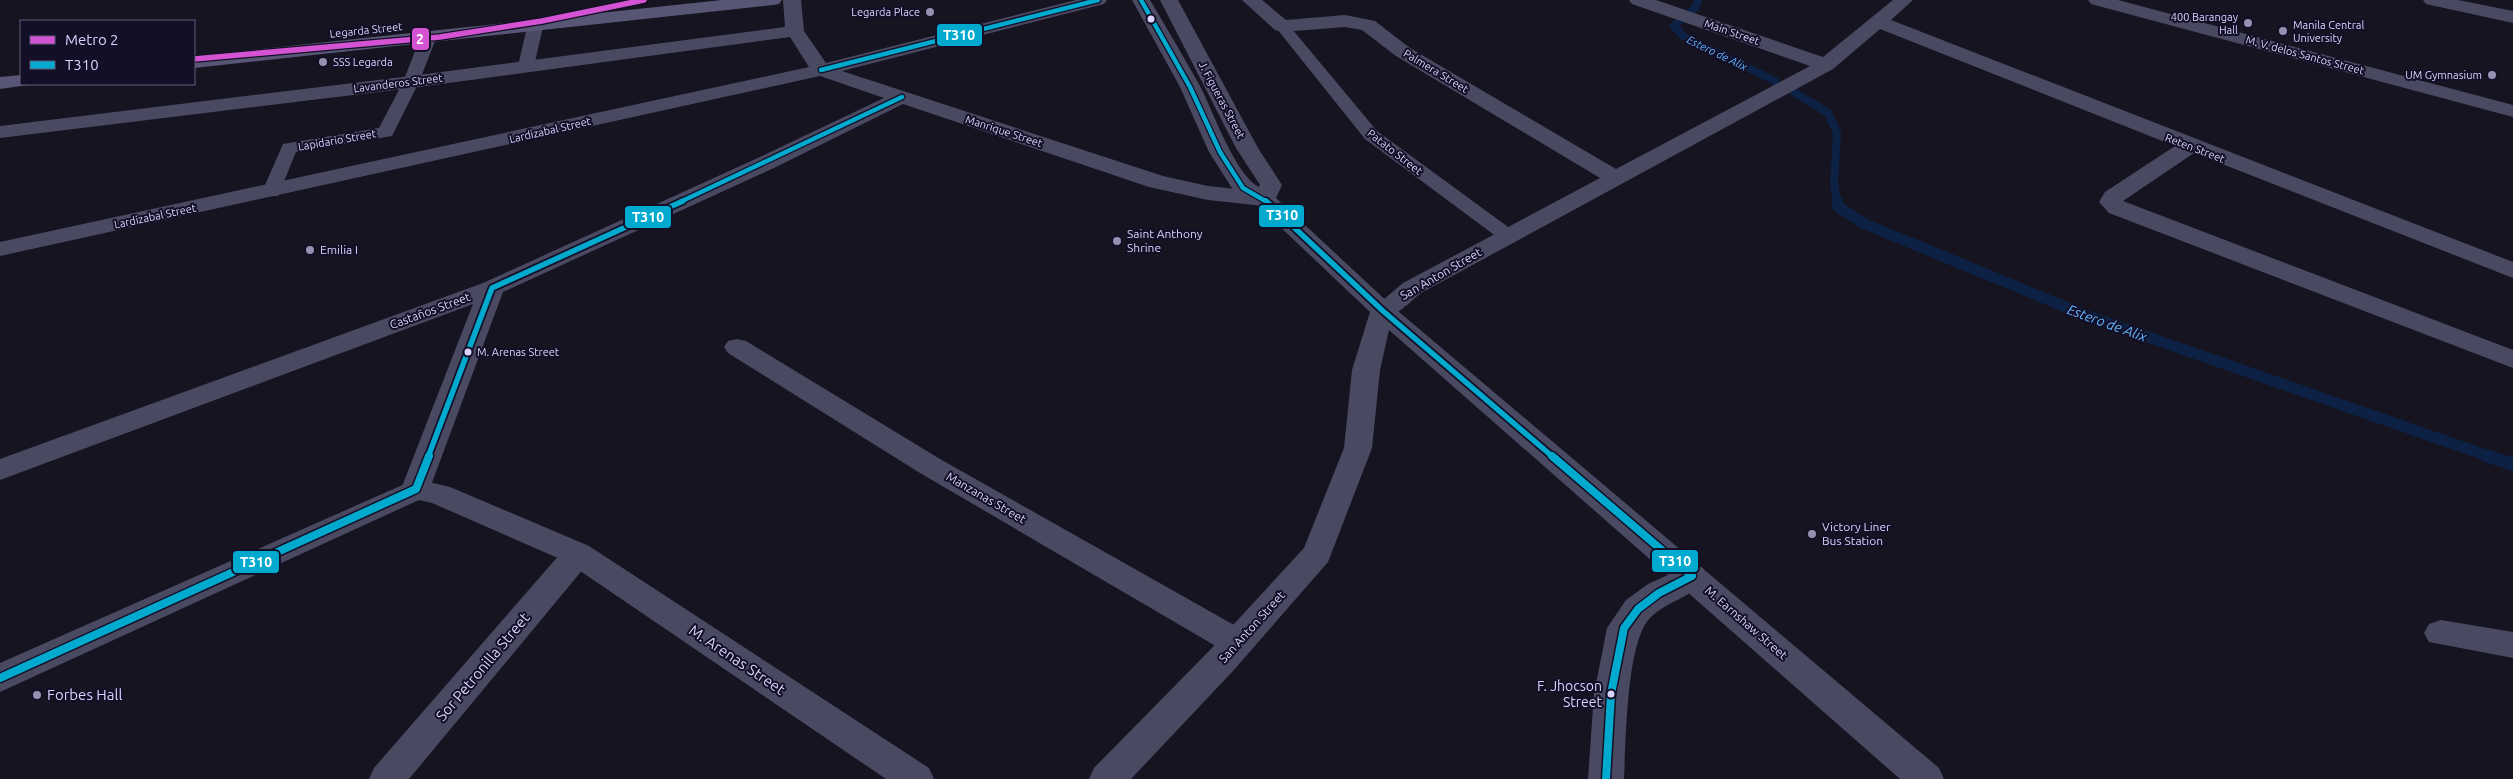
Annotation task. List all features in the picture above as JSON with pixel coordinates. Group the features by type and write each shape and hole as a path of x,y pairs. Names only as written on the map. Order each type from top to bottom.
{"main road":[{"name":"Legarda Street","path":"195,47 658,0"},
{"name":"Legarda Street","path":"195,62 429,36 535,27 773,0"},
{"path":"0,67 20,65"},
{"path":"0,83 20,81"}],"street":[{"path":"792,0 795,32 821,70"},
{"name":"Lardizabal Street","path":"0,249 271,192 821,70 1098,0"},
{"name":"J. Figueras Street","path":"1141,0 1190,87 1220,152 1243,188 1264,198 1383,311"},
{"name":"J. Figueras Street","path":"1170,0 1247,148 1271,185 1264,198"},
{"path":"1251,0 1282,26"},
{"name":"Main Street","path":"1638,0 1826,65"},
{"name":"San Anton Street","path":"1107,779 1238,643 1317,554 1358,448 1366,370 1374,336 1383,311 1412,288 1826,65 1904,0"},
{"name":"M. V. delos Santos Street","path":"2097,0 2513,110"},
{"path":"2432,0 2513,17"},
{"name":"Palmera Street","path":"1282,26 1346,21 1368,25 1403,52 1616,178"},
{"name":"Reten Street","path":"1879,22 2190,146 2511,269"},
{"name":"Patato Street","path":"1282,26 1371,135 1508,236"},
{"path":"526,66 535,27"},
{"name":"Lavanderos Street","path":"0,132 411,82 795,32"},
{"name":"Lapidario Street","path":"271,192 289,148 386,132 411,82 429,36"},
{"path":"1167,48 1192,44"},
{"name":"Manrique Street","path":"821,70 1157,182 1208,193 1264,198"},
{"name":"Castaños Street","path":"0,470 492,288 902,97"},
{"path":"2190,146 2113,197 2111,202 2116,208 2513,360"},
{"path":"0,678 416,489 492,288"},
{"name":"M. Earnshaw Street","path":"1383,311 1926,779"},
{"name":"Manzanas Street","path":"737,347 930,466 1238,643"},
{"name":"M. Arenas Street","path":"416,489 439,494 578,554 916,779"},
{"name":"Sor Petronilla Street","path":"387,779 578,554"},
{"path":"1606,779 1611,694 1624,628 1638,609 1659,593 1692,576"},
{"path":"2441,633 2513,645"}],"waterway":[{"name":"Estero de Alix","path":"1689,13 1695,8 1698,0"},
{"name":"Estero de Alix","path":"1683,18 1674,26 1683,36 1775,81"},
{"name":"Estero de Alix","path":"1794,92 1828,113 1837,133 1834,184 1837,202"},
{"name":"Estero de Alix","path":"1837,201 1838,207 1865,224 2085,315 2491,457"},
{"name":"Estero de Alix","path":"2487,456 2513,464"}],"metro line":[{"name":"2","path":"195,59 440,37 542,21 644,0"}],"transit line":[{"name":"T310","path":"821,70 1098,0"},
{"name":"T310","path":"1141,0 1190,87 1220,152 1243,188 1264,199 1383,311 1692,576 1659,593 1638,609 1624,628 1611,694 1606,779"},
{"name":"T310","path":"0,678 416,489 492,288 768,162 902,97"}],"place":[{"name":"Legarda Place","path":"930,12"},
{"name":"400 Barangay Hall","path":"2248,23"},
{"name":"Manila Central University","path":"2283,31"},
{"name":"SSS Legarda","path":"323,62"},
{"name":"UM Gymnasium","path":"2492,75"},
{"name":"Saint Anthony Shrine","path":"1117,241"},
{"name":"Emilia I","path":"310,250"},
{"name":"M. Arenas Street","path":"468,352"},
{"name":"Victory Liner Bus Station","path":"1812,534"},
{"name":"F. Jhocson Street","path":"1611,694"},
{"name":"Forbes Hall","path":"37,695"}]}
